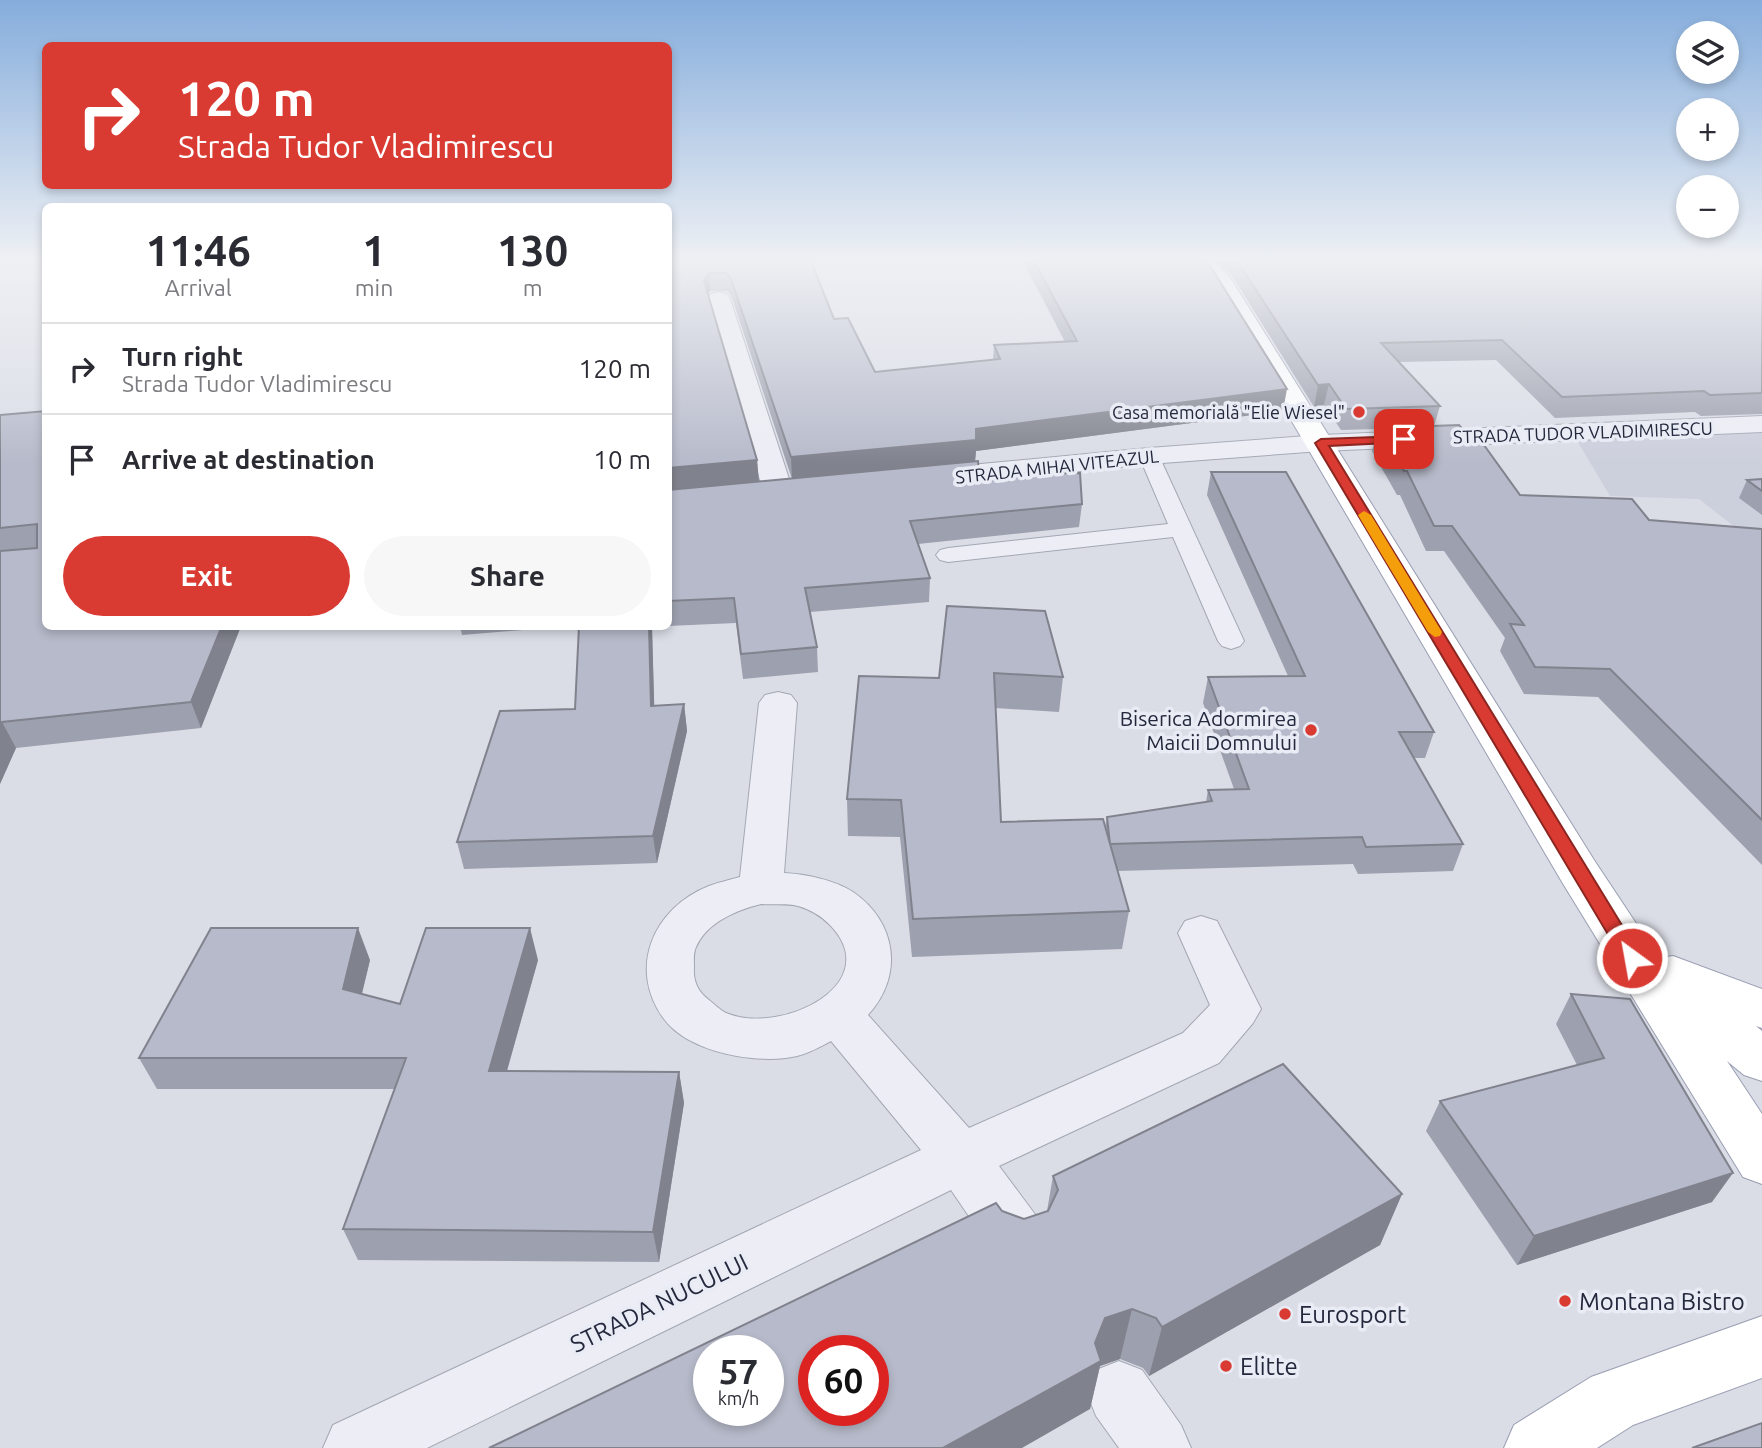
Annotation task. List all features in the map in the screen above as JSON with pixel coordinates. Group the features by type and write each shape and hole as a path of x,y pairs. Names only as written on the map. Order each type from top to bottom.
{"main road":[{"path":"1250,329 1632,958 1762,1160"},
{"path":"1632,958 1762,1009"},
{"path":"1632,958 1762,1060"},
{"path":"1537,1448 1614,1400 1762,1346"}],"street":[{"path":"728,329 779,493"},
{"name":"STRADA TUDOR VLADIMIRESCU","path":"1321,443 1762,424"},
{"name":"STRADA MIHAI VITEAZUL","path":"902,481 1149,456 1321,443"},
{"path":"761,888 778,703"},
{"path":"761,888 801,890 836,903 860,927 870,958 861,990 838,1016 795,1036 751,1039 711,1029 682,1007 668,977 672,946 692,918 723,898 761,888"},
{"name":"STRADA NUCULUI","path":"356,1448 961,1158 1201,1048 1236,1009 1201,933"},
{"path":"838,1016 961,1158 1019,1240"},
{"path":"1119,1393 1158,1448"}],"lane":[{"path":"1149,456 1231,640"},
{"path":"948,555 1182,529"}],"shaded area":[{"path":"1762,433 1762,548 1699,499 1610,496 1575,437"}],"building":[{"path":"672,329 718,329 757,460 672,468"},
{"path":"748,329 853,329 875,372 1000,359 994,345 1077,341 1070,329 1249,329 1287,389 976,429 976,440 791,457"},
{"path":"1281,329 1762,329 1762,393 1710,395 1704,391 1562,397 1502,340 1381,343 1440,406 1346,409 1329,384 1318,385"},
{"path":"42,411 42,630 220,630 191,702 2,722 0,726 0,551 37,548 37,524 0,528 0,415"},
{"path":"1459,425 1467,434 1476,434 1520,495 1632,499 1649,520 1762,529 1762,820 1610,669 1535,667 1510,624 1524,625 1452,526 1434,526 1407,471 1404,471 1378,428"},
{"path":"978,461 979,474 1080,473 1082,504 910,521 930,578 805,588 817,647 741,654 734,598 672,601 672,490"},
{"path":"1211,472 1286,472 1434,732 1399,732 1463,844 1366,847 1362,837 1110,844 1107,817 1212,801 1208,790 1249,789 1208,677 1305,676"},
{"path":"1762,479 1762,491 1747,480"},
{"path":"947,606 1045,611 1063,677 994,673 1001,822 1103,819 1129,911 913,919 901,800 847,799 859,676 939,678"},
{"path":"579,630 649,630 651,706 684,704 653,836 457,842 500,711 575,709"},
{"path":"211,928 358,928 343,989 400,1004 426,928 530,928 489,1071 679,1072 653,1232 343,1229 406,1058 139,1058"},
{"path":"1571,994 1630,999 1733,1173 1534,1236 1440,1101 1604,1058"},
{"path":"1283,1064 1402,1194 1162,1327 1156,1318 1132,1309 1105,1318 1095,1343 1101,1361 943,1448 489,1448 693,1349 693,1426 784,1426 784,1335 723,1335 996,1203 1002,1211 1024,1219 1048,1211 1058,1190 1053,1176"},
{"path":"1762,1423 1762,1448 1692,1448"}],"slow traffic":[{"path":"1364,515 1435,632"}],"place":[{"name":"Casa memorială \"Elie Wiesel\"","path":"1359,412"},
{"name":"Biserica Adormirea Maicii Domnului","path":"1311,730"},
{"name":"Montana Bistro","path":"1565,1301"},
{"name":"Eurosport","path":"1285,1314"},
{"name":"Elitte","path":"1226,1366"}],"route":[{"path":"1404,439 1321,443 1632,958"}]}
